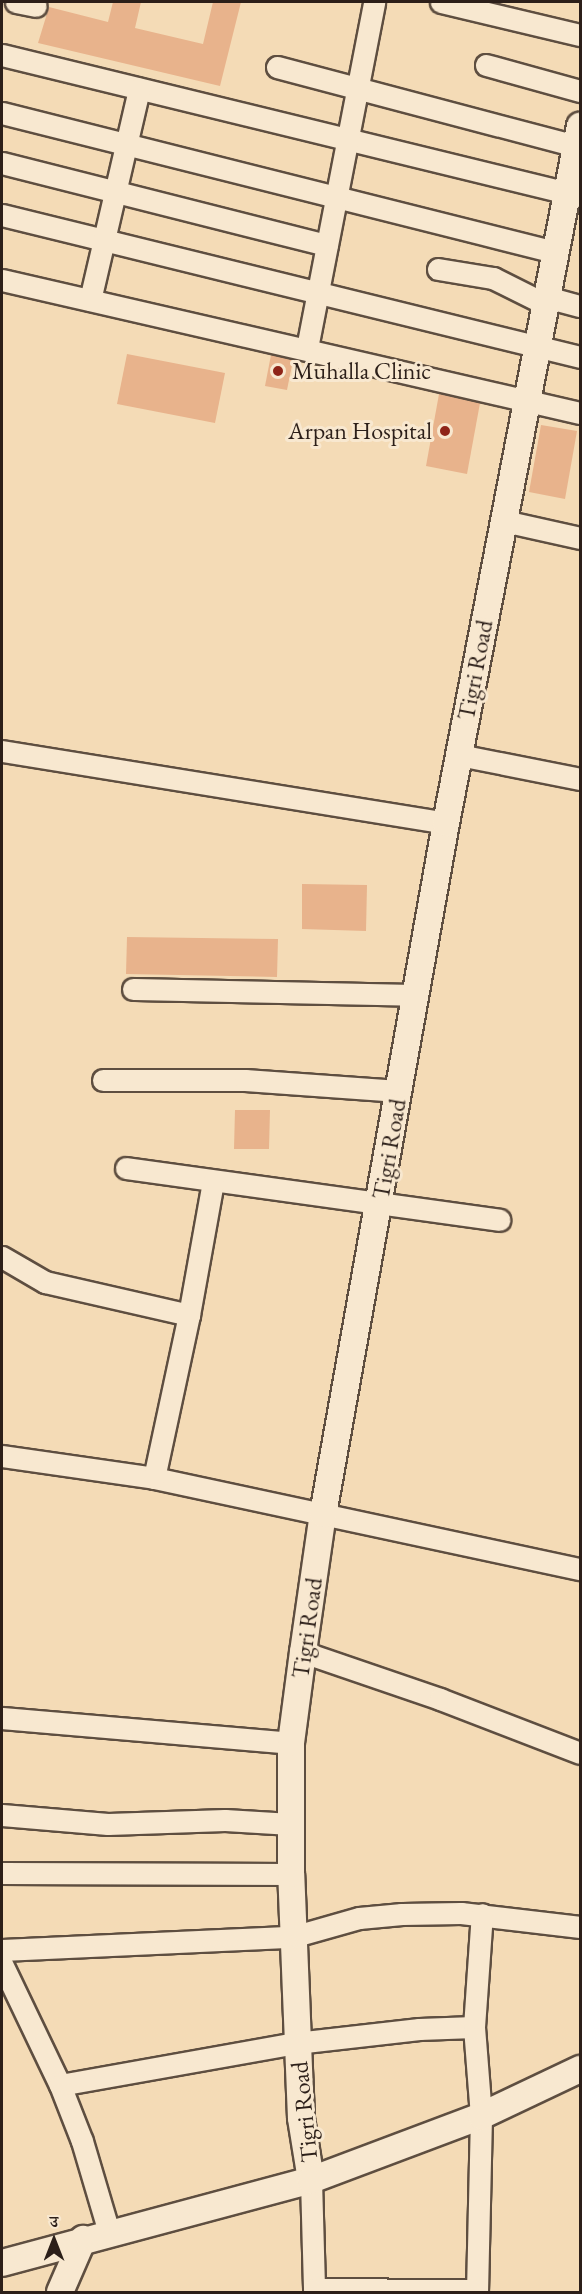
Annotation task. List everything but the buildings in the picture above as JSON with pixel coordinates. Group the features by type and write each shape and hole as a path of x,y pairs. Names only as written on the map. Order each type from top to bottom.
{"street":[{"path":"307,348 374,2"},
{"path":"441,2 580,35"},
{"path":"2,55 574,195"},
{"path":"486,65 580,91"},
{"path":"277,67 357,88 579,137"},
{"path":"90,300 139,89"},
{"path":"2,113 555,252"},
{"name":"Tigri Road","path":"311,2180 301,2118 296,2043 292,1937 291,1743 323,1514 446,823 545,300 555,252 574,195 579,137"},
{"path":"2,163 327,245"},
{"path":"2,215 580,357"},
{"path":"438,269 493,278 545,300 580,306"},
{"path":"2,280 307,348 580,413"},
{"path":"504,521 580,538"},
{"path":"2,751 446,823"},
{"path":"459,755 580,779"},
{"path":"133,989 416,995"},
{"path":"103,1080 245,1080 399,1091"},
{"path":"126,1168 379,1206 499,1220"},
{"path":"154,1478 189,1315 213,1181"},
{"path":"2,1257 45,1282 189,1315"},
{"path":"2,1456 154,1478 580,1569"},
{"path":"303,1652 440,1698 580,1753"},
{"path":"2,1718 291,1743"},
{"path":"2,1815 108,1824 225,1820 291,1824"},
{"path":"2,1873 291,1874"},
{"path":"311,2180 314,2289 477,2291 481,2116 474,2027 482,1914"},
{"path":"2,1950 292,1937 373,1917 482,1914 580,1928"},
{"path":"2,1964 60,2085 82,2141 109,2232"},
{"path":"60,2085 296,2043 407,2030 474,2027"},
{"path":"2,2263 109,2232 311,2180 481,2116 580,2069"},
{"path":"60,2292 83,2239"}],"place":[{"name":"Muhalla Clinic","path":"278,371"},
{"name":"Arpan Hospital","path":"445,431"}]}
